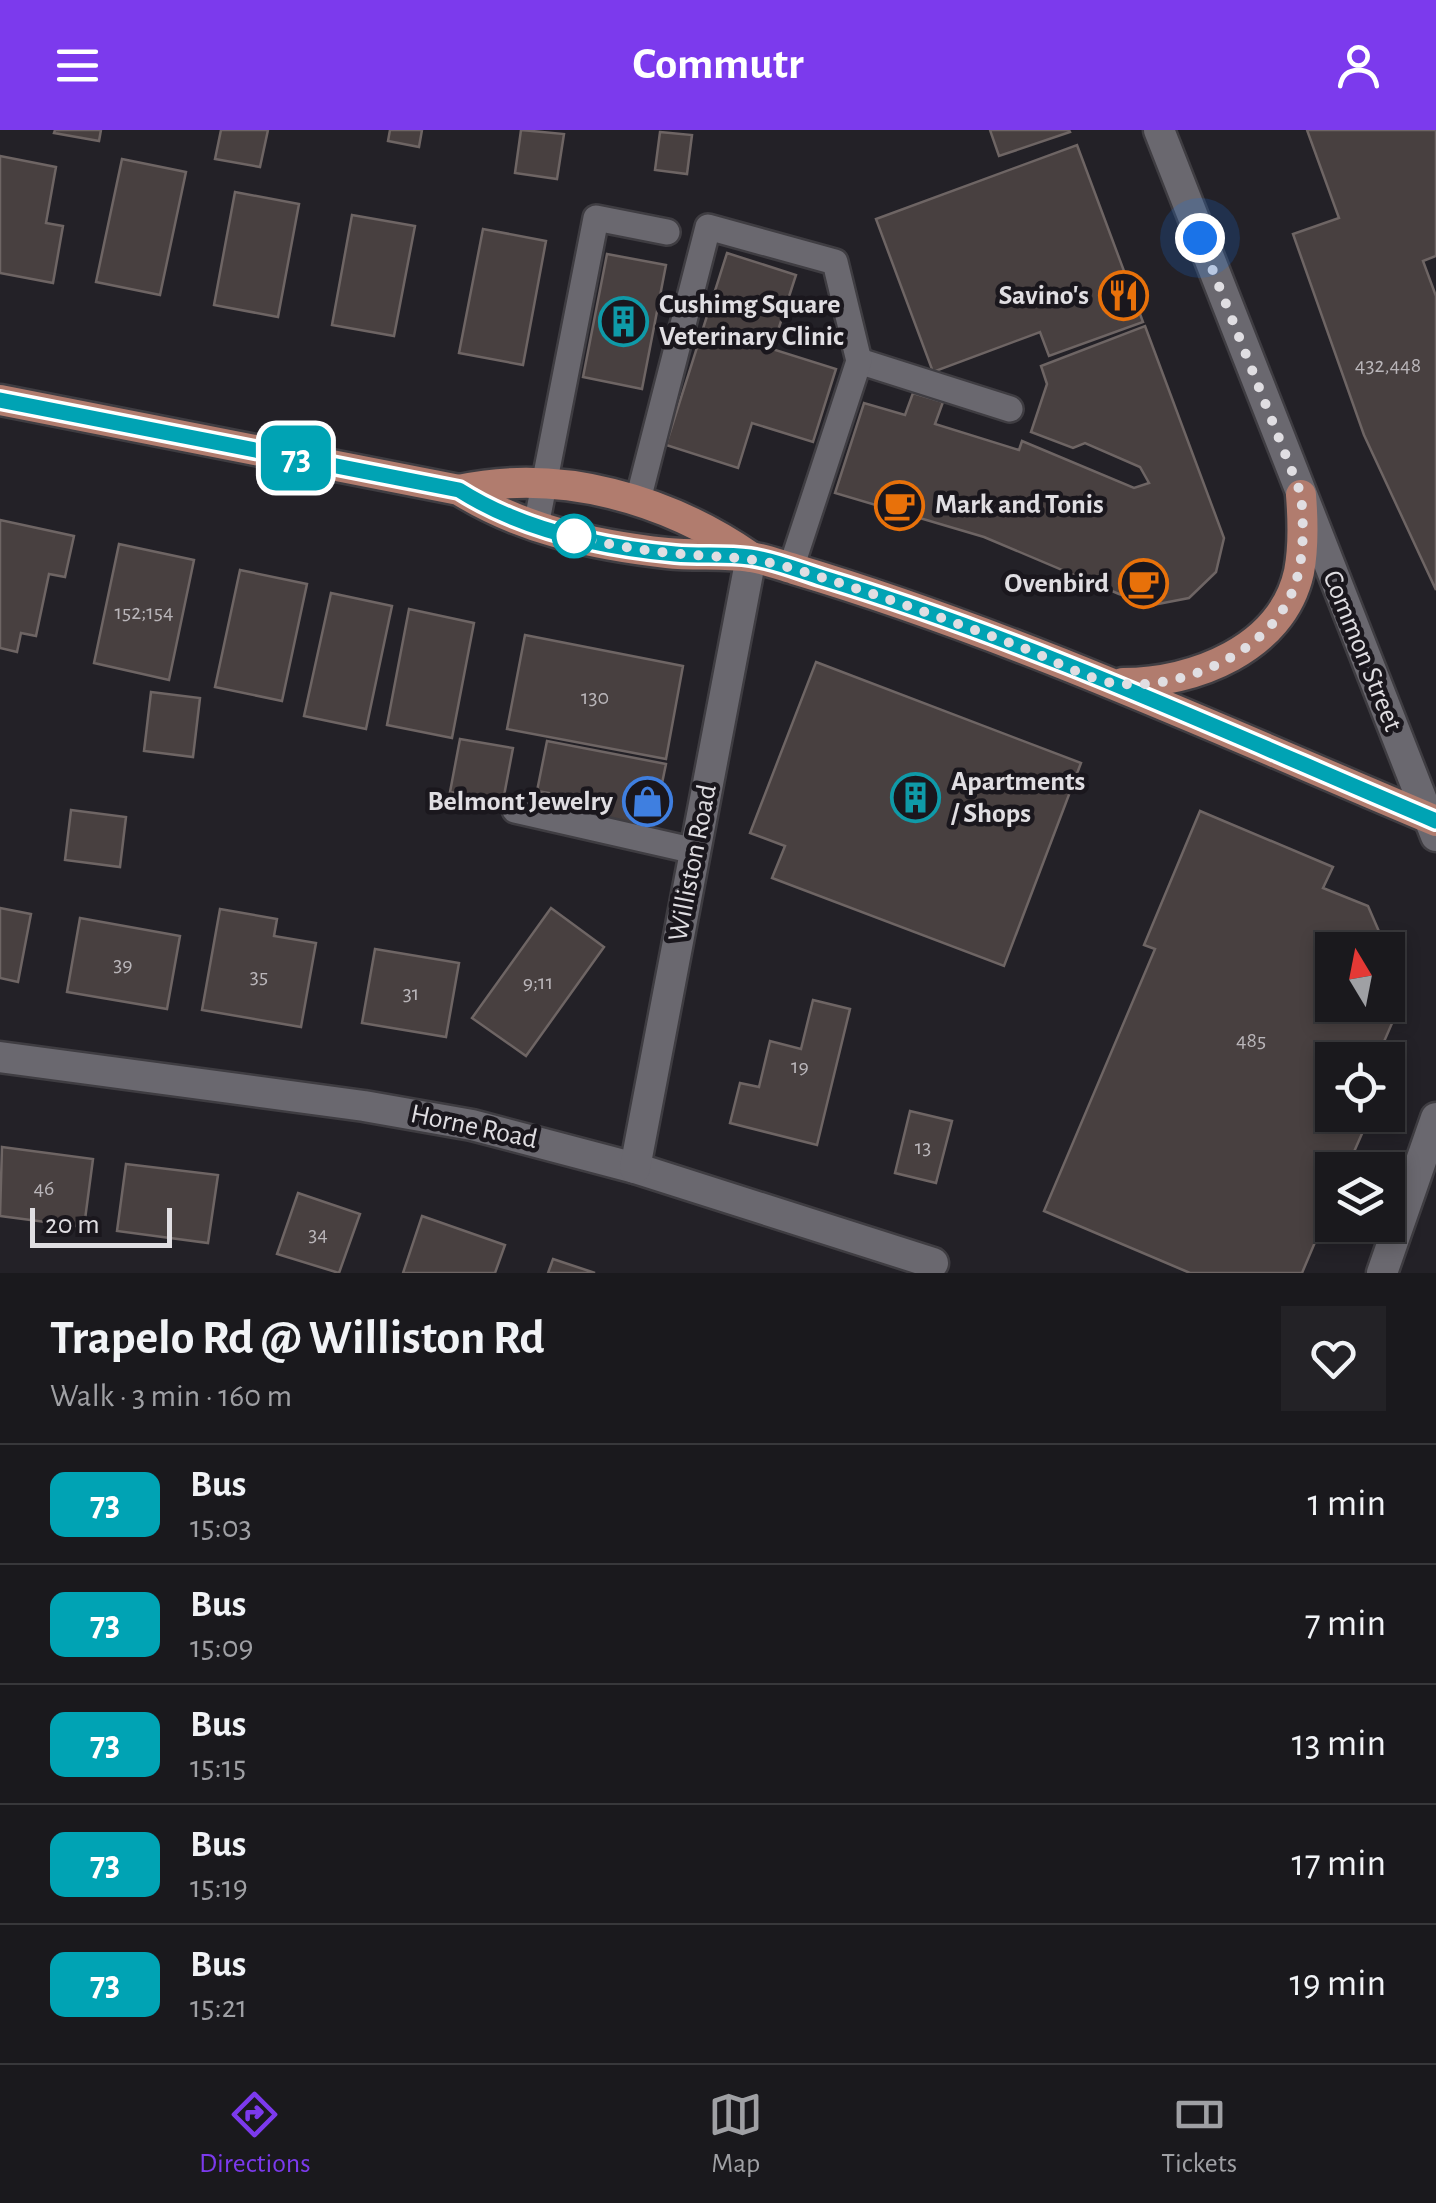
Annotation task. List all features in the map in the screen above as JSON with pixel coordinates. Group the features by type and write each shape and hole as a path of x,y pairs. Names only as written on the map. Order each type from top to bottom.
{"main road":[{"path":"0,400 459,490 496,512 536,526 634,549 751,557 791,568 903,604 1111,683 1434,823"},
{"path":"459,490 500,482 544,482 638,500 701,524 751,557"},
{"path":"1111,683 1170,680 1196,672 1244,649 1261,635 1278,618 1298,574 1304,524 1301,494"}],"street":[{"name":"Common Street","path":"1159,130 1434,823"},
{"name":"Williston Road","path":"635,1168 751,557"},
{"name":"Horne Road","path":"0,1057 419,1114 635,1168 933,1264"},
{"path":"1382,1273 1436,1118"}],"lane":[{"path":"536,526 596,218 668,232"},
{"path":"638,500 708,227 835,262 859,362 791,568"},
{"path":"859,362 1010,409"},
{"path":"515,810 695,851"}],"building":[{"path":"101,130 99,141 54,133"},
{"path":"221,130 268,130 260,167 215,159"},
{"path":"390,130 422,130 419,147 388,141"},
{"path":"521,130 564,134 557,179 515,173"},
{"path":"990,130 1069,130 1070,132 999,156"},
{"path":"1307,130 1436,130 1436,256 1423,261 1436,296 1436,590 1364,435 1293,234 1339,218"},
{"path":"660,132 692,135 687,174 655,170"},
{"path":"1077,145 1143,322 1049,356 1040,332 933,372 876,219"},
{"path":"0,156 56,167 46,223 63,226 53,283 0,273"},
{"path":"122,159 186,172 160,295 96,282"},
{"path":"235,192 299,204 278,317 214,305"},
{"path":"352,215 415,226 394,336 332,325"},
{"path":"483,229 546,241 523,365 459,353"},
{"path":"727,253 796,275 772,349 836,369 813,442 752,423 738,468 666,445"},
{"name":"Cushimg Square Veterinary Clinic","path":"607,254 666,265 642,389 583,377"},
{"path":"1145,326 1224,538 1216,572 1189,598 1153,605 984,537 835,493 864,403 905,415 913,393 943,402 935,424 1019,450 1022,441 1134,488 1149,483 1140,467 1085,443 1073,448 1031,432 1047,384 1041,366"},
{"path":"0,520 74,536 65,577 49,574 36,636 21,633 17,652 0,648"},
{"path":"119,544 194,560 169,680 94,663"},
{"path":"240,570 307,584 282,701 215,687"},
{"path":"331,593 392,606 366,729 304,716"},
{"path":"409,609 474,623 452,738 387,725"},
{"path":"525,635 683,666 666,759 507,729"},
{"name":"Apartments / Shops","path":"816,662 1081,763 1004,966 772,878 785,846 750,833"},
{"path":"151,692 200,698 193,757 144,751"},
{"path":"460,739 513,748 503,801 450,792"},
{"path":"547,741 666,764 653,827 546,806 549,793 537,791"},
{"path":"71,810 126,817 120,867 65,860"},
{"path":"1200,811 1333,867 1323,888 1368,906 1379,932 1315,932 1315,1022 1393,1022 1384,1042 1315,1042 1315,1132 1363,1132 1354,1152 1315,1152 1315,1242 1302,1273 1190,1273 1044,1211 1155,949 1144,945"},
{"path":"0,908 31,914 18,982 0,978"},
{"path":"551,908 604,947 526,1056 472,1018"},
{"path":"220,909 277,919 274,936 316,943 301,1027 202,1010"},
{"path":"80,918 180,936 167,1009 67,992"},
{"path":"375,949 459,963 446,1037 362,1023"},
{"path":"813,1000 850,1009 817,1145 730,1123 740,1083 759,1087 770,1041 801,1049"},
{"path":"910,1111 952,1121 936,1183 895,1173"},
{"path":"2,1147 93,1159 84,1227 0,1216"},
{"path":"126,1164 218,1175 208,1243 117,1231"},
{"path":"298,1193 360,1214 339,1273 277,1254"},
{"path":"422,1216 505,1245 495,1273 403,1273"},
{"path":"553,1259 595,1273 548,1273"}],"bus line":[{"name":"73","path":"0,400 459,490 514,519 622,547 751,557 791,568 1050,658 1436,821"}],"place":[{"name":"Savino's","path":"1124,296"},
{"name":"Cushimg Square Veterinary Clinic","path":"624,321"},
{"name":"Mark and Tonis","path":"900,505"},
{"name":"Ovenbird","path":"1144,584"},
{"name":"Apartments / Shops","path":"916,798"},
{"name":"Belmont Jewelry","path":"648,802"}],"route":[{"path":"574,536 669,553 751,557 903,604 1111,683 1170,680 1221,661 1244,649 1278,618 1298,574 1304,524 1301,494 1200,238"}]}
